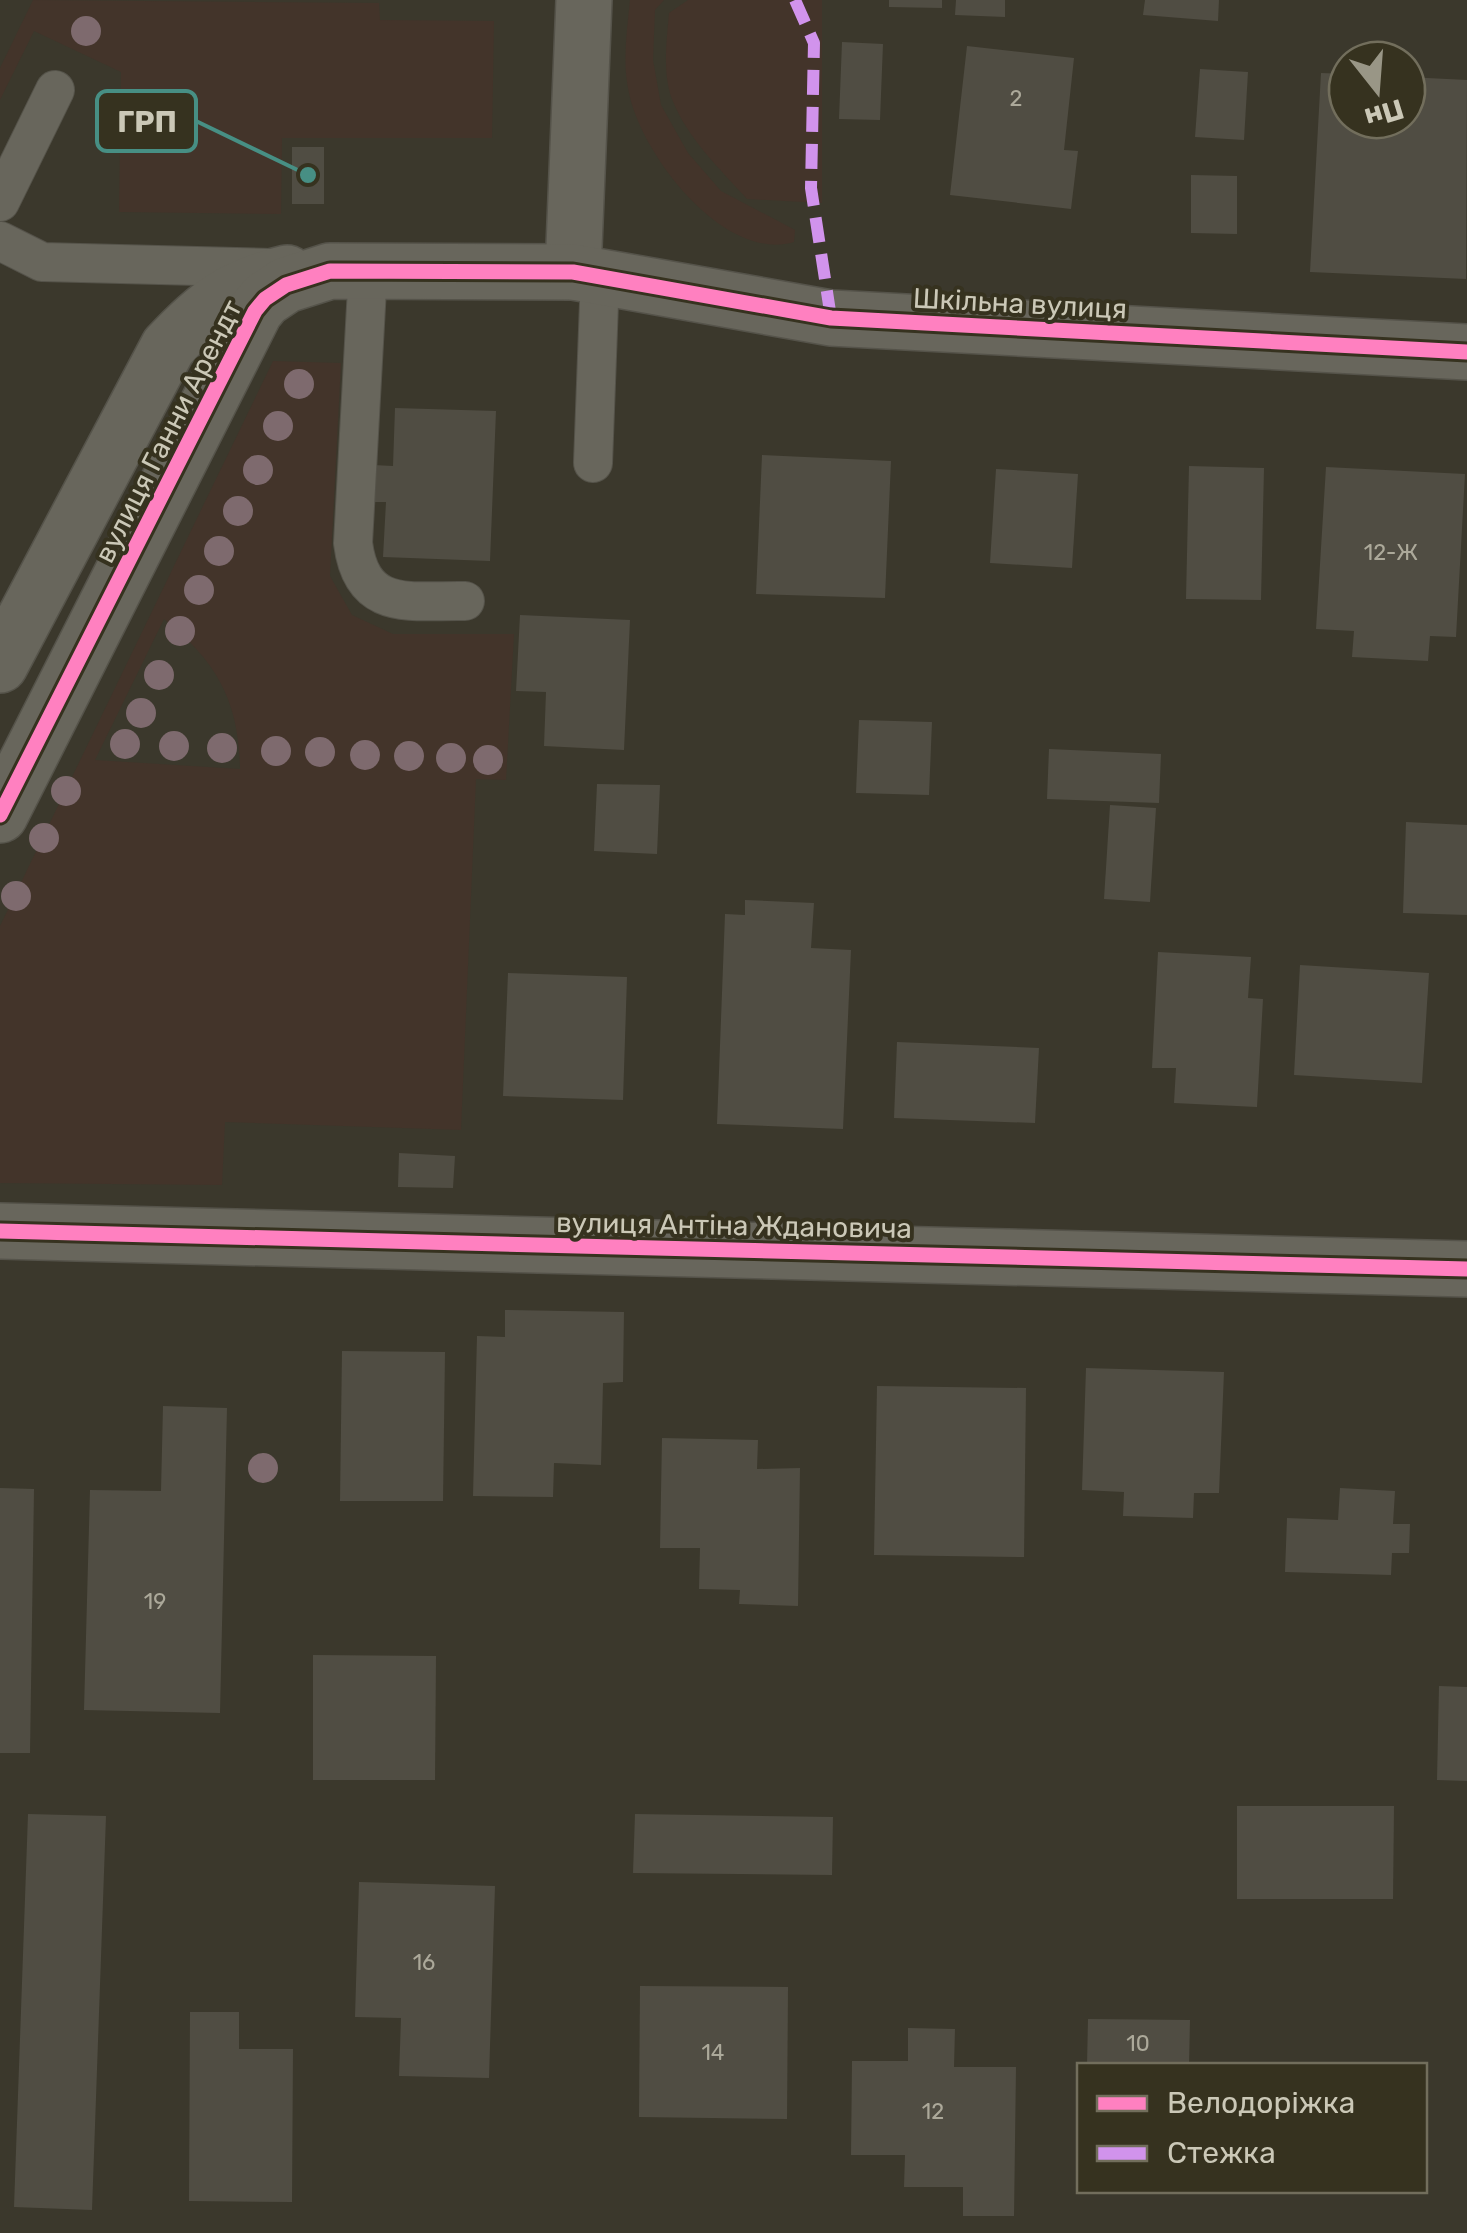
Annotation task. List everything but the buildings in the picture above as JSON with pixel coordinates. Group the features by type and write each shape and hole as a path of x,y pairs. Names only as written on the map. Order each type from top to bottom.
{"street":[{"path":"584,0 587,274"},
{"path":"0,665 168,347 226,294 249,284 289,272 359,270"},
{"name":"вулиця Ганни Арендт","path":"0,815 255,312 278,289 302,278 359,270 587,274"},
{"name":"Шкільна вулиця","path":"587,274 832,318 1467,352"},
{"name":"вулиця Антіна Ждановича","path":"0,1232 1467,1269"}],"lane":[{"path":"0,202 55,90"},
{"path":"0,241 42,262 359,270 353,543 356,564 365,582 389,599 465,601"},
{"path":"587,274 593,463"}],"shaded area":[{"path":"33,0 379,3 380,20 494,21 492,138 282,138 281,214 119,212 121,72 34,31 0,100 0,68"},
{"path":"630,0 664,0 655,10 653,60 661,105 688,153 721,191 795,230 794,242 767,244 740,236 714,220 668,172 650,145 629,93 625,59"},
{"path":"688,0 822,0 822,203 747,199 686,127 669,89 666,56 669,13"},
{"path":"273,361 341,363 330,576 352,615 393,634 514,634 506,780 476,779 461,1130 225,1122 222,1185 0,1183 0,926","holes":["164,619 211,667 229,702 239,744 240,769 95,760"]}],"marked path":[{"path":"795,0 814,43 811,188 831,318"}],"cycle path":[{"path":"0,815 255,311 286,285 330,271 573,272 831,318 1467,352"},
{"path":"0,1231 1467,1269"}],"place":[{"name":"ГРП","path":"308,175"}]}
